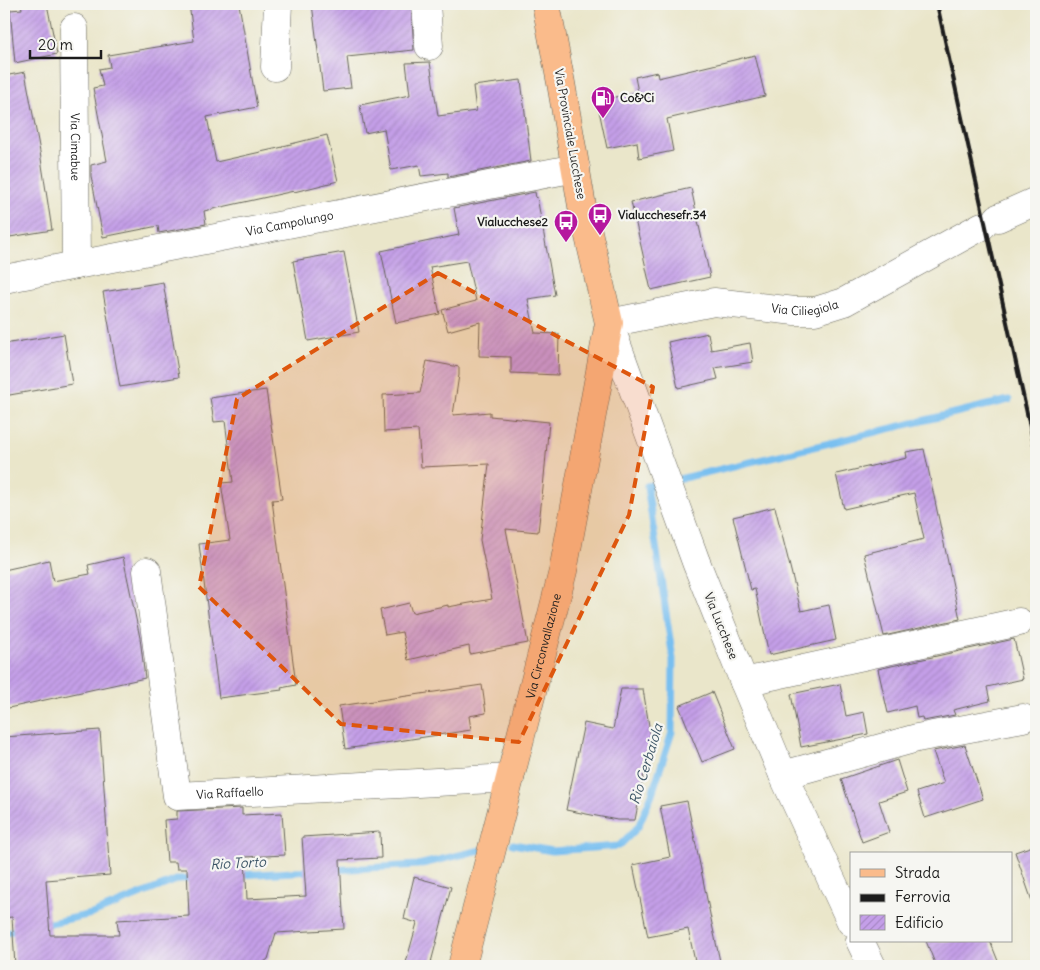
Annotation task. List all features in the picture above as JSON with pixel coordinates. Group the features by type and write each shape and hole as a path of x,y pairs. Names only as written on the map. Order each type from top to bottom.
{"main road":[{"name":"Via Provinciale Lucchese","path":"546,4 582,206 609,323"},
{"name":"Via Circonvallazione","path":"462,966 563,571 609,323"}],"street":[{"path":"275,67 278,4"},
{"path":"426,4 429,46"},
{"name":"Via Cimabue","path":"74,28 76,265"},
{"name":"Via Campolungo","path":"4,279 576,168"},
{"name":"Via Ciliegiola","path":"609,323 714,302 795,311 815,311 844,302 990,222 1036,201"},
{"name":"Via Lucchese","path":"609,323 696,562 744,682 783,775 850,920"},
{"name":"Via Raffaello","path":"147,571 178,796 510,778"},
{"path":"744,682 1019,622"},
{"path":"783,775 917,738 1023,718"},
{"path":"860,942 872,966"}],"highlighted area":[{"path":"438,273 653,387 629,515 519,742 341,724 199,587 237,399"}],"building":[{"path":"21,4 47,4 57,54 15,63 10,10 22,9"},
{"path":"189,4 239,4 257,107 207,117 216,162 327,135 338,181 204,211 206,224 159,233 158,226 103,237 91,176 91,165 107,161 93,88 103,86 99,69 110,67 108,55 194,41"},
{"path":"312,4 411,4 414,50 347,57 351,88 323,91"},
{"path":"755,55 765,96 667,119 673,151 639,158 637,142 607,148 597,101 638,92 635,77 657,72 658,78"},
{"path":"430,62 438,116 476,111 473,86 521,80 531,161 448,177 448,173 421,176 419,165 391,170 384,129 365,133 360,105 410,95 406,63"},
{"path":"25,72 52,230 4,238 4,191 10,190 4,158 4,76"},
{"path":"691,188 710,277 651,290 631,202"},
{"path":"535,192 555,295 528,299 535,333 559,334 558,375 511,373 511,357 479,356 480,322 448,331 442,310 476,301 467,261 430,267 440,314 396,323 381,251 459,235 454,208"},
{"path":"344,252 359,332 308,341 293,261"},
{"path":"163,282 179,377 120,387 103,292"},
{"path":"708,333 711,350 750,343 753,362 715,368 718,379 678,388 668,342"},
{"path":"64,334 72,384 4,396 4,344"},
{"path":"427,361 459,367 453,415 490,412 490,416 549,422 538,532 506,529 528,643 470,654 469,646 408,660 402,632 385,635 380,610 409,603 412,613 448,605 448,607 492,599 480,540 489,464 421,467 418,430 384,432 383,395 420,393"},
{"path":"266,390 282,499 272,500 296,685 281,688 282,690 219,698 199,544 230,540 221,483 233,482 225,421 214,422 210,398"},
{"path":"924,449 960,619 884,636 864,554 924,539 914,493 844,509 836,474 907,458 906,452"},
{"path":"775,507 801,611 829,605 836,640 769,655 755,589 751,590 733,517"},
{"path":"123,557 140,638 145,678 4,709 4,570 49,560 53,581 90,574 88,565"},
{"path":"1014,639 1023,679 987,687 990,701 953,710 955,715 923,721 922,717 917,718 915,706 888,713 878,669"},
{"path":"840,684 846,716 864,712 868,734 801,747 791,694"},
{"path":"482,685 486,713 469,716 471,730 345,749 339,706"},
{"path":"621,689 643,689 651,738 635,820 617,820 566,810 584,723 613,729"},
{"path":"712,692 735,749 702,762 679,706"},
{"path":"100,730 110,875 46,880 50,935 119,935 117,920 189,916 187,869 177,869 176,862 167,862 164,820 177,819 177,811 242,808 242,815 282,813 285,855 245,857 247,899 306,896 302,837 380,832 381,858 340,860 344,929 276,933 268,959 259,966 15,966 12,917 4,918 4,737"},
{"path":"965,745 983,799 925,818 917,792 944,783 933,751"},
{"path":"897,760 907,792 879,801 889,832 862,842 841,779"},
{"path":"687,801 721,966 696,966 688,929 648,937 633,865 670,857 660,806"},
{"path":"1036,845 1036,904 1033,904 1015,852"},
{"path":"414,877 451,887 430,966 405,966 417,923 404,919"},
{"path":"926,942 990,942 1000,966 936,966"}],"waterway":[{"path":"671,481 1009,400"},
{"name":"Rio Cerbaiola","path":"513,844 552,851 619,846 638,827 652,794 672,732 673,659 647,486 661,483"},
{"name":"Rio Torto","path":"333,870 418,865 481,850"},
{"name":"Rio Torto","path":"238,875 312,871"},
{"name":"Rio Torto","path":"41,925 92,914 179,879 195,878"},
{"name":"Rio Torto","path":"4,933 21,929"}],"railway":[{"path":"937,4 1036,454"}],"place":[{"name":"Co&Ci","path":"603,119"},
{"name":"Vialucchesefr.34","path":"600,236"},
{"name":"Vialucchese2","path":"566,243"}]}
